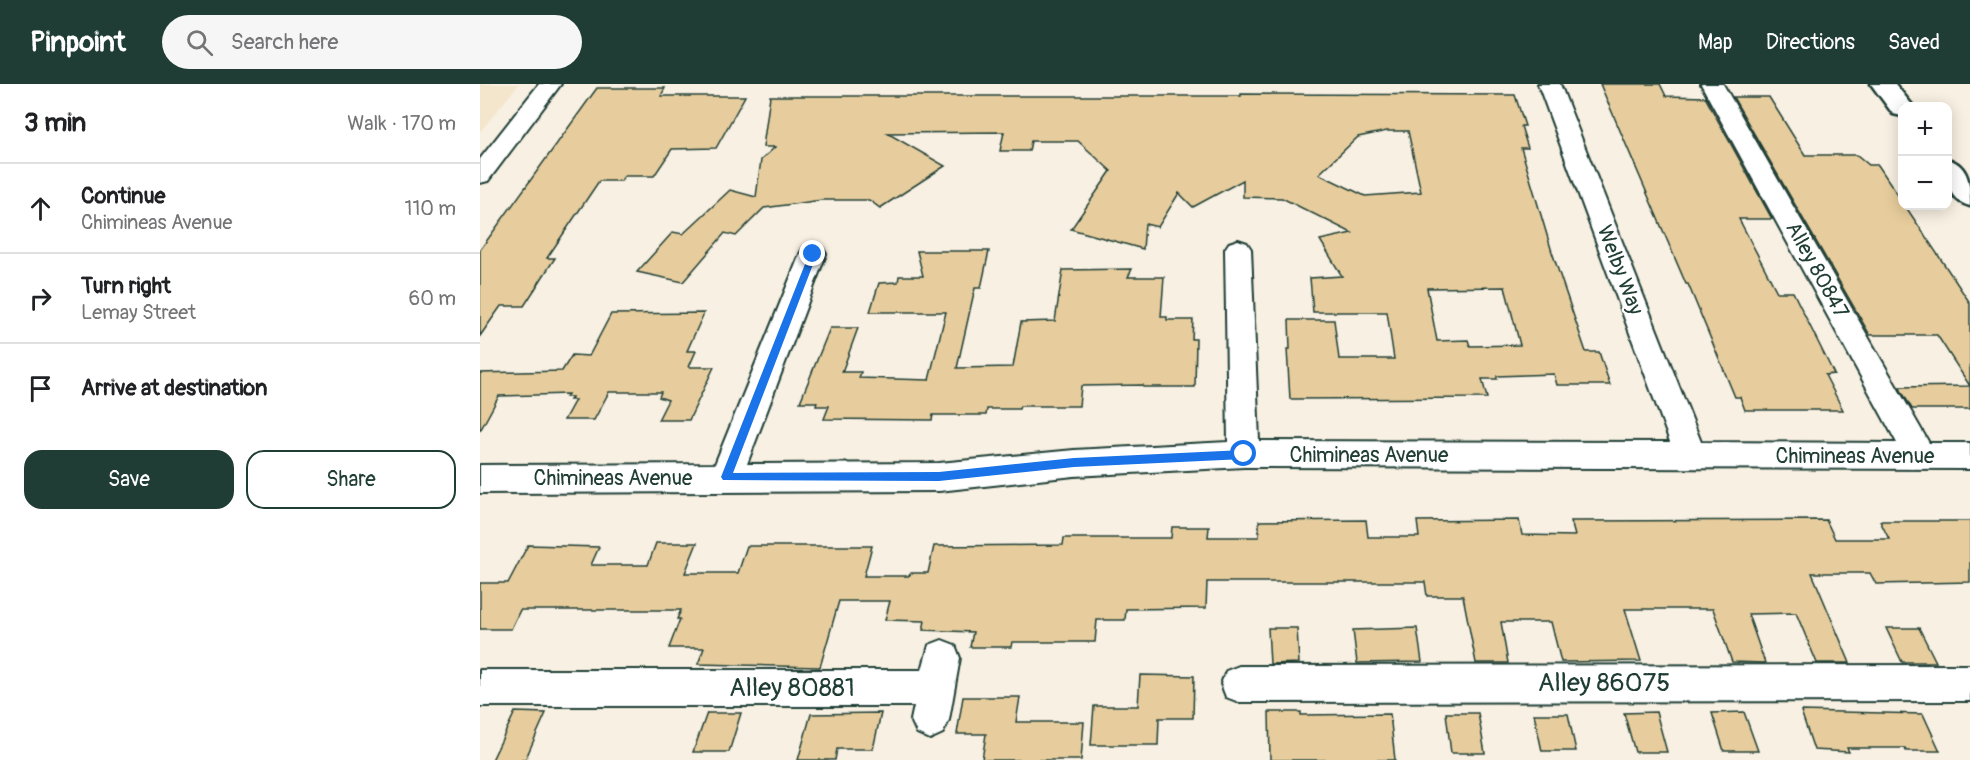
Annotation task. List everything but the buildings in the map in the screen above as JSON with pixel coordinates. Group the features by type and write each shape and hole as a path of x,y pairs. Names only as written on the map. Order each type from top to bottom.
{"main road":[{"path":"1883,84 1898,104"},
{"path":"1952,175 1970,198"}],"street":[{"path":"480,175 550,84"},
{"name":"Welby Way","path":"1550,84 1691,456"},
{"name":"Alley 80847","path":"1712,84 1921,457"},
{"path":"1238,249 1244,454"},
{"path":"726,477 813,254"},
{"name":"Chimineas Avenue","path":"480,479 939,477 1074,463 1244,454 1970,456"},
{"name":"Alley 86075","path":"1239,684 1970,683"},
{"name":"Alley 80881","path":"480,688 936,689"}],"shaded area":[{"path":"480,84 519,84 480,132"}],"route":[{"path":"813,254 726,477 939,477 1074,463 1244,454"}]}
